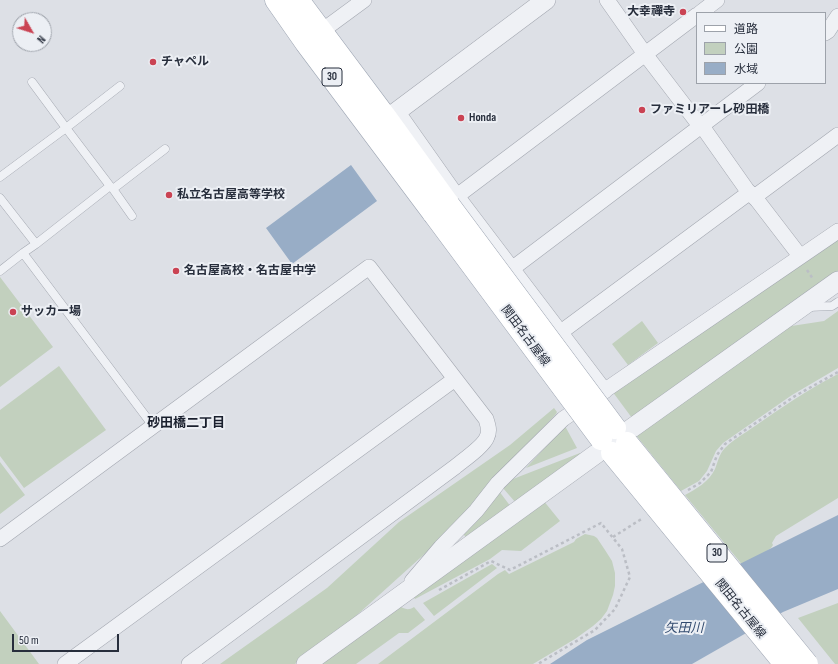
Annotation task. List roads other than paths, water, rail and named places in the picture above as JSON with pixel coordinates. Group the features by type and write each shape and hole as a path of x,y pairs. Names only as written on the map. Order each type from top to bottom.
{"main road":[{"name":"関田名古屋線","path":"276,0 314,38 385,120 614,441 785,664"},
{"name":"関田名古屋線","path":"298,0 314,38"},
{"name":"関田名古屋線","path":"614,441 807,664"}],"street":[{"path":"314,38 364,0"},
{"path":"546,0 385,120 447,205 513,268 605,391"},
{"path":"606,0 645,54 700,126 704,129 799,257"},
{"path":"701,12 717,0"},
{"path":"447,205 696,16"},
{"path":"826,32 838,16"},
{"path":"513,268 757,84"},
{"path":"561,332 746,195 757,195 838,135"},
{"path":"402,595 441,547 476,511 498,483 563,419 838,231"},
{"path":"0,539 369,267 486,419 489,427 487,438 455,467 188,664"},
{"path":"306,664 838,281"},
{"path":"65,664 455,379"}],"lane":[{"path":"32,82 132,216"},
{"path":"0,177 120,86"},
{"path":"0,271 165,149"},
{"path":"0,198 36,244"},
{"path":"23,253 153,426"},
{"path":"801,308 832,306 838,302"}],"water":[{"path":"351,165 377,201 292,264 266,228"},
{"name":"矢田川","path":"838,515 838,589 783,612 692,664 550,664 587,640"}],"place":[{"name":"大幸禪寺","path":"683,12"},
{"name":"チャペル","path":"153,62"},
{"name":"ファミリアーレ砂田橋","path":"642,110"},
{"name":"Honda","path":"461,118"},
{"name":"私立名古屋高等学校","path":"169,195"},
{"name":"名古屋高校・名古屋中学","path":"176,271"},
{"name":"サッカー場","path":"13,312"}],"district":[{"name":"砂田橋二丁目","path":"186,424"}]}
